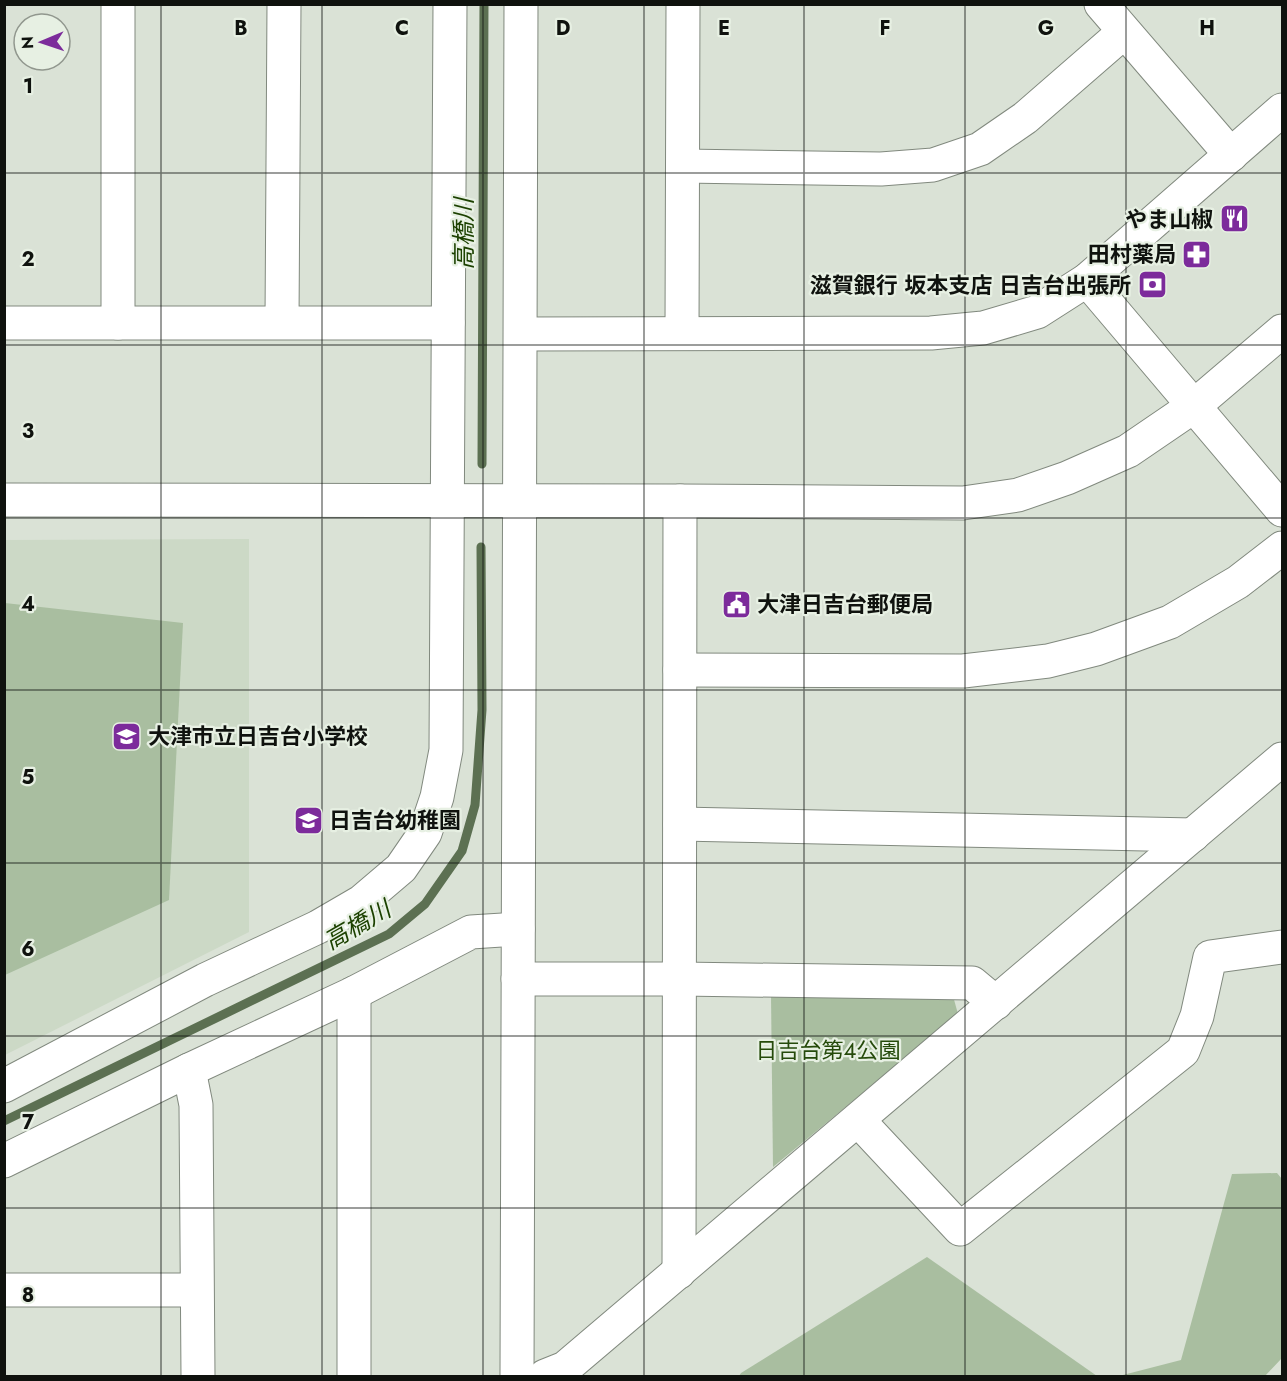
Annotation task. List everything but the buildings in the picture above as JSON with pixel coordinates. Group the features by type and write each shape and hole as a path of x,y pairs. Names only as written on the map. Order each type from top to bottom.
{"street":[{"path":"117,323 118,4"},
{"path":"282,322 284,4"},
{"path":"4,1086 205,980 318,927 362,902 401,868 425,833 437,797 446,750 450,4"},
{"path":"517,1377 521,4"},
{"path":"682,333 683,4"},
{"path":"1101,4 1231,155"},
{"path":"682,166 881,169 933,165 980,150 1025,118 1124,32"},
{"path":"521,334 931,333 984,328 1037,312 1087,280 1282,110"},
{"path":"1087,280 1282,510"},
{"path":"4,323 448,323"},
{"path":"4,500 963,503 1018,495 1067,478 1128,451 1194,406 1282,331"},
{"path":"679,1272 680,501"},
{"path":"680,670 963,671 1048,661 1096,650 1170,622 1238,582 1282,548"},
{"path":"545,1377 565,1368 1282,759"},
{"path":"680,824 1193,835"},
{"path":"4,1161 189,1070 354,993 471,932 518,929"},
{"path":"858,1120 960,1229 1183,1051 1197,1016 1209,957 1282,947"},
{"path":"518,979 972,983 996,1003"},
{"path":"354,993 354,1377"},
{"path":"189,1070 196,1105 198,1377"},
{"path":"4,1290 196,1290"}],"shaded area":[{"name":"大津市立日吉台小学校","path":"249,539 249,932 5,1055 5,540"}],"green space":[{"path":"5,603 183,623 169,900 5,975"},
{"name":"日吉台第４公園","path":"771,995 953,996 958,1014 773,1167"},
{"path":"1277,1173 1282,1179 1282,1358 1265,1376 1119,1376 1181,1360 1232,1174"},
{"path":"927,1257 1097,1376 739,1376 741,1373"}],"waterway":[{"name":"高橋川","path":"482,464 484,4"},
{"name":"高橋川","path":"4,1121 389,934 425,904 462,851 475,805 482,710 481,547"}],"place":[{"name":"やま山椒","path":"1234,219"},
{"name":"田村薬局","path":"1197,254"},
{"name":"滋賀銀行 坂本支店 日吉台出張所","path":"1152,285"},
{"name":"大津日吉台郵便局","path":"736,604"},
{"name":"大津市立日吉台小学校","path":"127,736"},
{"name":"日吉台幼稚園","path":"308,820"}]}
